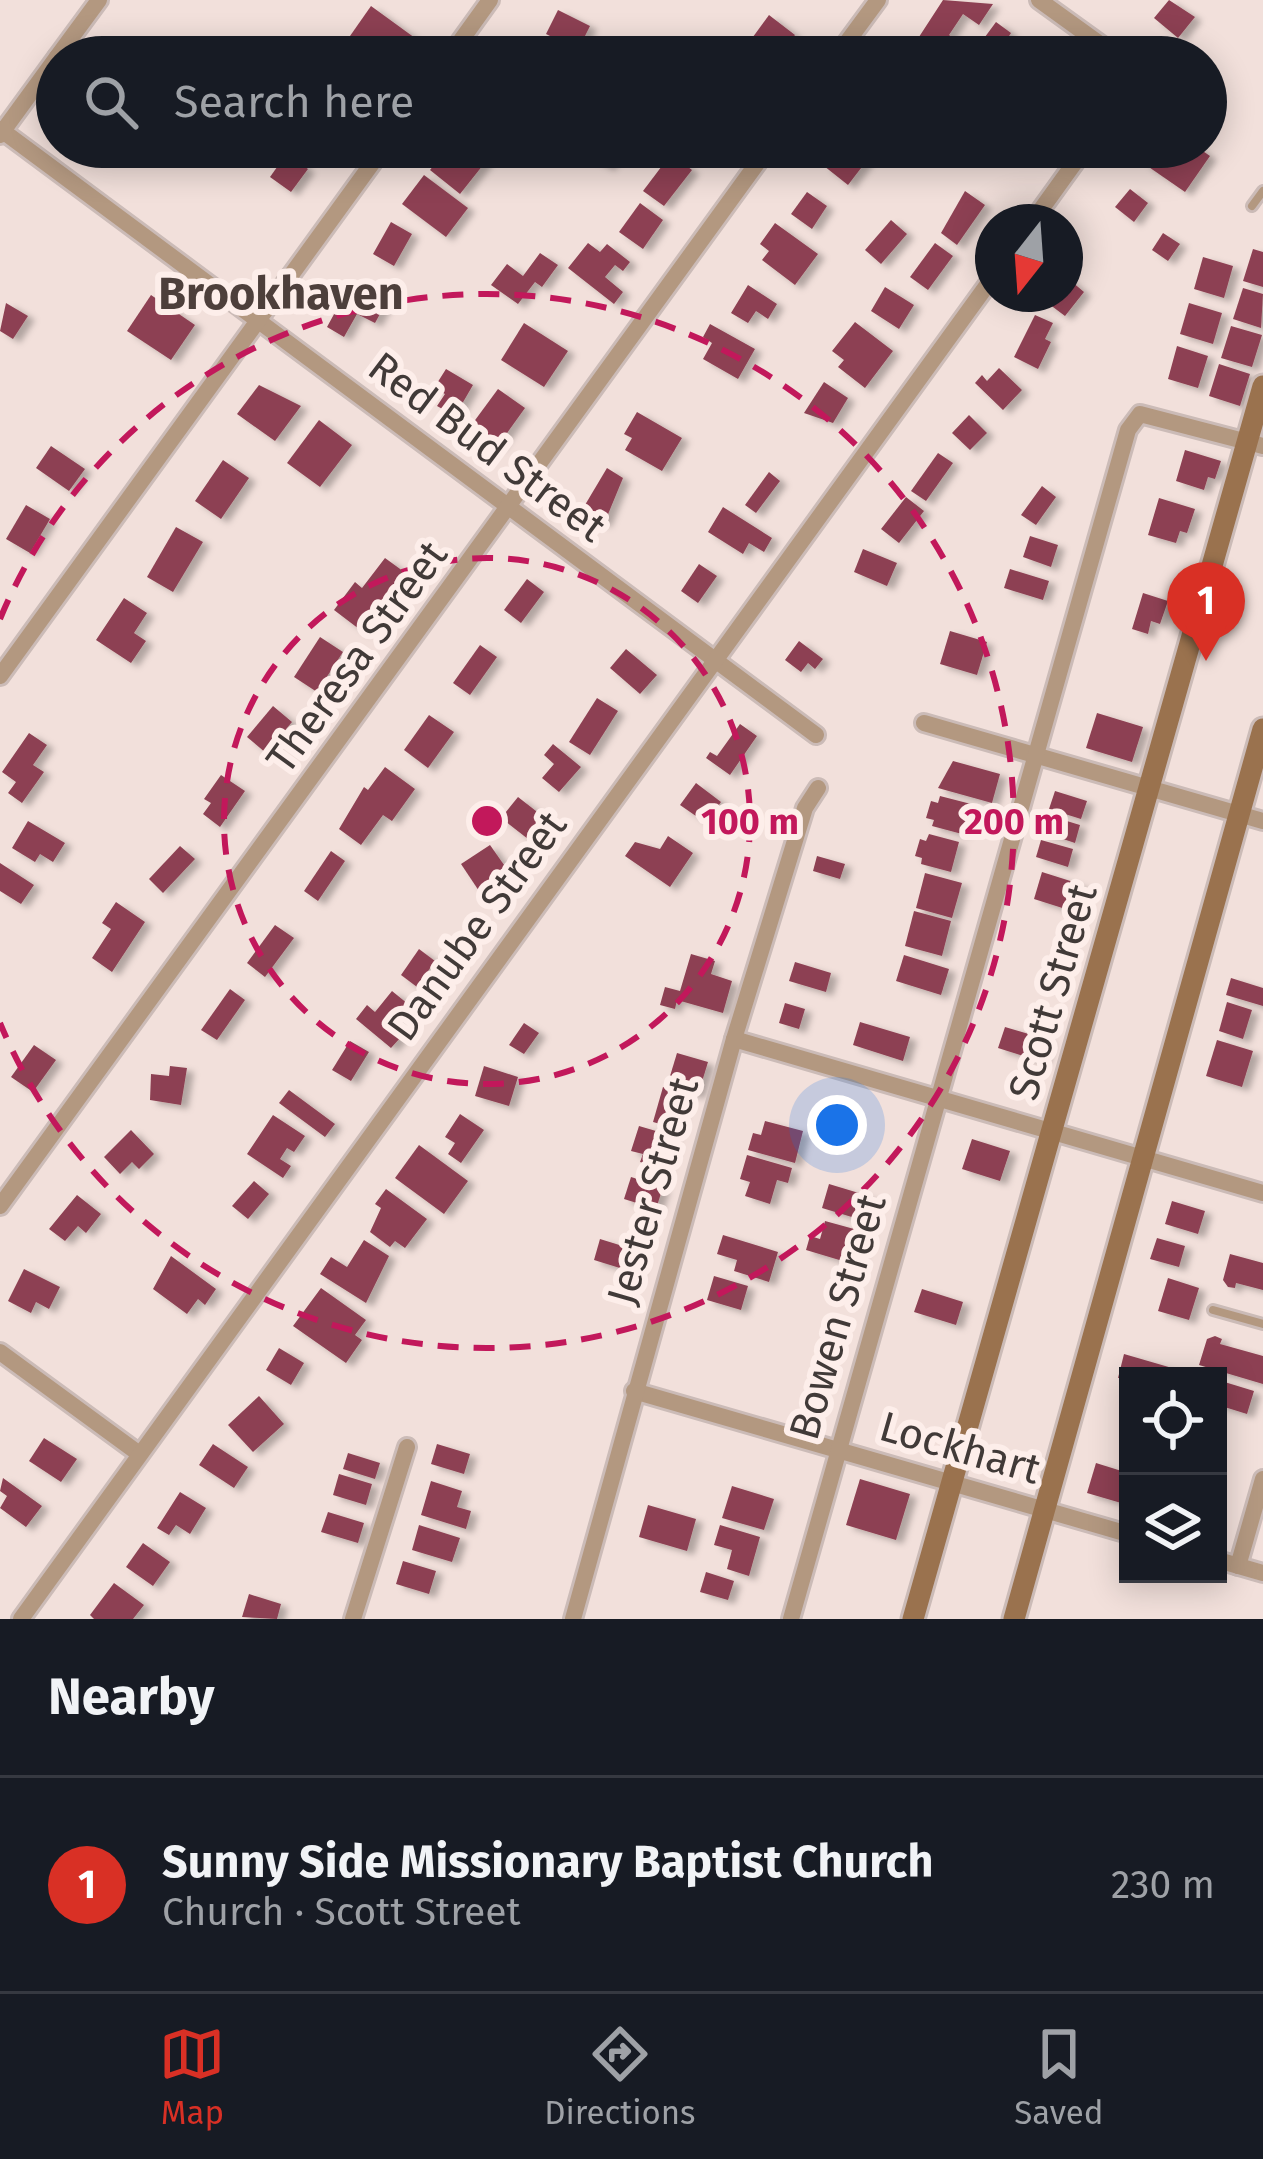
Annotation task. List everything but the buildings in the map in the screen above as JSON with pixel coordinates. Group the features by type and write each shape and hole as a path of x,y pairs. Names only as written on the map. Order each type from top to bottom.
{"main road":[{"name":"Scott Street","path":"914,1619 1256,443 1263,386"},
{"path":"1014,1619 1263,729"}],"street":[{"path":"72,36 98,0"},
{"path":"464,36 490,0"},
{"path":"851,36 878,0"},
{"path":"1039,0 1089,36"},
{"path":"1,131 36,85"},
{"name":"Red Bud Street","path":"1,131 36,157"},
{"name":"Red Bud Street","path":"51,168 816,735"},
{"path":"0,676 369,168"},
{"name":"Theresa Street","path":"0,1207 754,168"},
{"path":"1044,204 1071,168"},
{"name":"Danube Street","path":"21,1619 975,303"},
{"name":"Bowen Street","path":"791,1619 1129,430 1140,414 1256,443"},
{"path":"924,723 1263,821"},
{"name":"Jester Street","path":"573,1619 734,1039 805,808 818,788"},
{"path":"734,1039 1263,1193"},
{"path":"0,1352 138,1454"},
{"name":"Lockhart","path":"634,1391 1119,1531"},
{"path":"353,1619 406,1447"},
{"path":"1238,1566 1263,1479"},
{"path":"1227,1563 1263,1573"}],"lane":[{"path":"1252,206 1263,190"},
{"path":"1213,1310 1263,1324"}],"place":[{"name":"Sunny Side Missionary Baptist Church","path":"1206,661"}],"district":[{"name":"Brookhaven","path":"281,294"}]}
